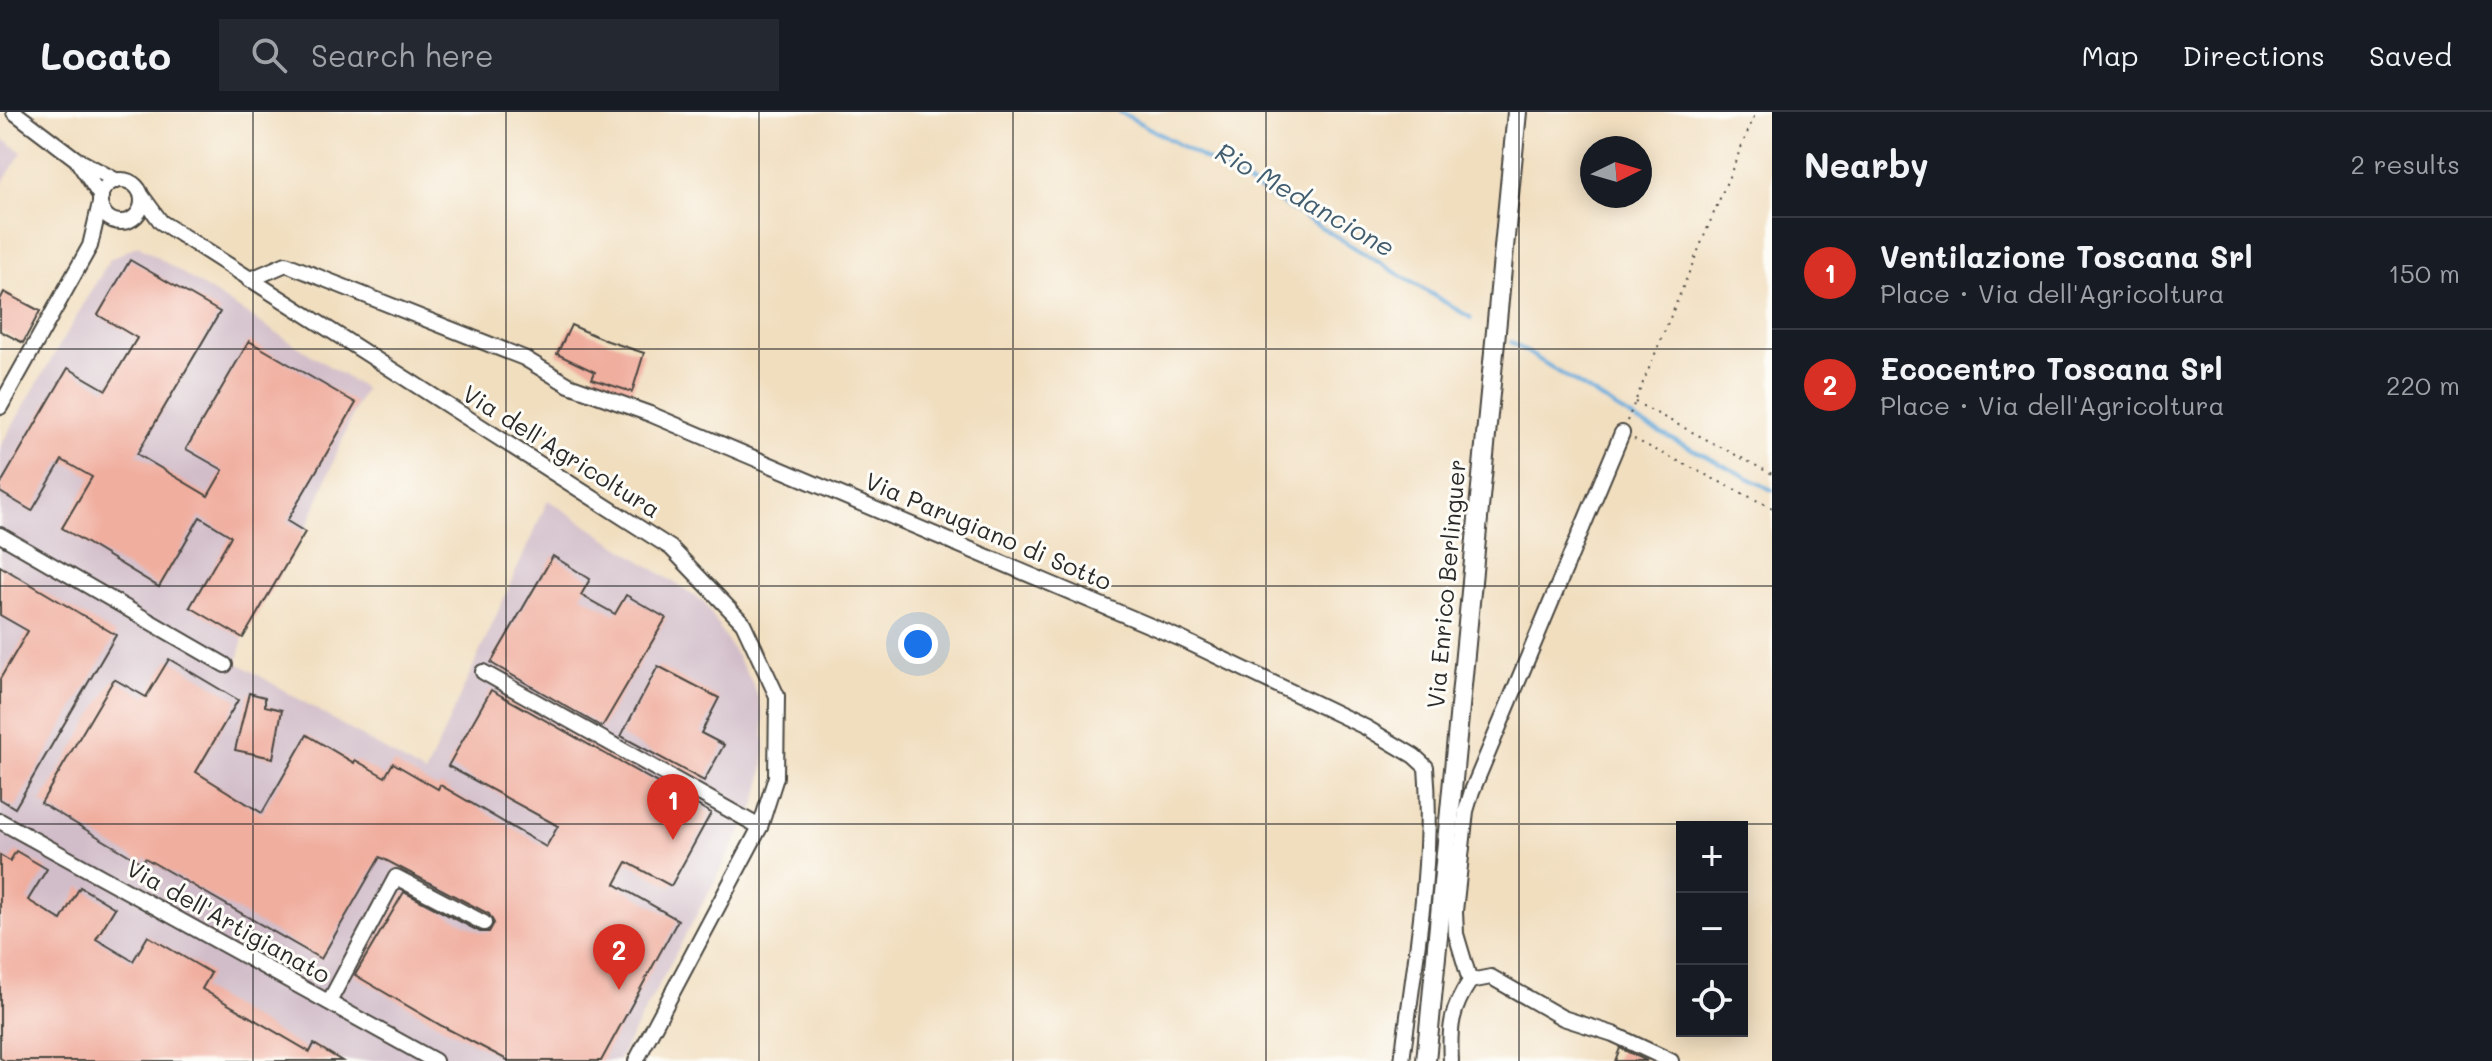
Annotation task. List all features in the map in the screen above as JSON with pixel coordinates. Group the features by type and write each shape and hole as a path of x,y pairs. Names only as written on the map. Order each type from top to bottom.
{"main road":[{"name":"Via Enrico Berlinguer","path":"1426,1061 1517,112"}],"street":[{"path":"14,112 76,159 117,181 129,182 139,190 161,222"},
{"path":"76,159 106,216 161,222"},
{"path":"0,407 90,246 106,186 117,181"},
{"path":"90,246 141,209 142,196"},
{"name":"Via dell'Agricoltura","path":"161,222 671,548 743,623 777,696 776,777 760,827 636,1061"},
{"name":"Via Parugiano di Sotto","path":"249,280 286,264 524,358 569,385 694,432 1179,638 1365,727 1414,756 1426,767 1428,785 1425,884 1402,1061"},
{"path":"1470,981 1456,934 1455,911 1466,811 1624,429"},
{"path":"0,535 225,665"},
{"path":"483,672 760,827"},
{"name":"Via dell'Artigianato","path":"0,821 435,1061"},
{"path":"329,1002 396,877 484,923"},
{"path":"1451,1061 1449,1031 1458,1000 1470,981 1491,977 1563,1018 1613,1034 1671,1061"}],"path":[{"path":"1756,112 1624,429 1772,508"},
{"path":"1635,402 1772,474"}],"shaded area":[{"path":"0,137 22,152 0,187"},
{"path":"138,245 365,389 305,532 243,638 238,663 425,774 548,500 704,602 754,685 763,715 765,752 755,806 618,1061 0,1061 0,447 110,259"}],"building":[{"path":"130,260 220,312 137,454 208,496 223,470 186,449 249,341 356,403 287,521 305,532 243,638 190,607 231,536 200,517 159,587 62,528 92,477 62,460 32,511 0,492 0,485 68,368 106,390 137,338 98,315"},
{"path":"4,292 40,311 23,343 0,331 0,300"},
{"path":"571,325 644,353 632,392 592,379 595,372 557,354"},
{"path":"553,556 590,579 581,595 615,614 626,595 666,618 602,727 491,663"},
{"path":"0,566 116,635 15,808 0,799 0,679 28,631 0,615"},
{"path":"169,659 238,700 196,772 262,813 307,735 385,777 393,763 438,789 440,785 546,847 558,826 448,766 491,690 711,813 671,886 627,862 615,884 678,920 601,1061 509,1061 355,975 404,892 480,932 489,932 494,923 489,914 380,857 321,959 145,858 142,863 41,803 114,679 146,697"},
{"path":"658,666 719,698 701,733 724,745 704,781 621,736"},
{"path":"249,693 265,697 265,706 282,710 273,758 235,750"},
{"path":"16,851 47,869 28,900 61,920 80,887 115,908 96,939 133,961 148,936 211,973 202,989 310,1052 314,1044 342,1061 5,1061 0,1058 0,855 10,861"},
{"path":"1620,1048 1647,1061 1615,1061"}],"waterway":[{"name":"Rio Medancione","path":"1120,112 1243,180 1471,318"},
{"name":"Rio Medancione","path":"1511,342 1635,420 1772,490"}],"place":[{"name":"Ventilazione Toscana Srl","path":"673,840"},
{"name":"Ecocentro Toscana Srl","path":"619,990"}]}
